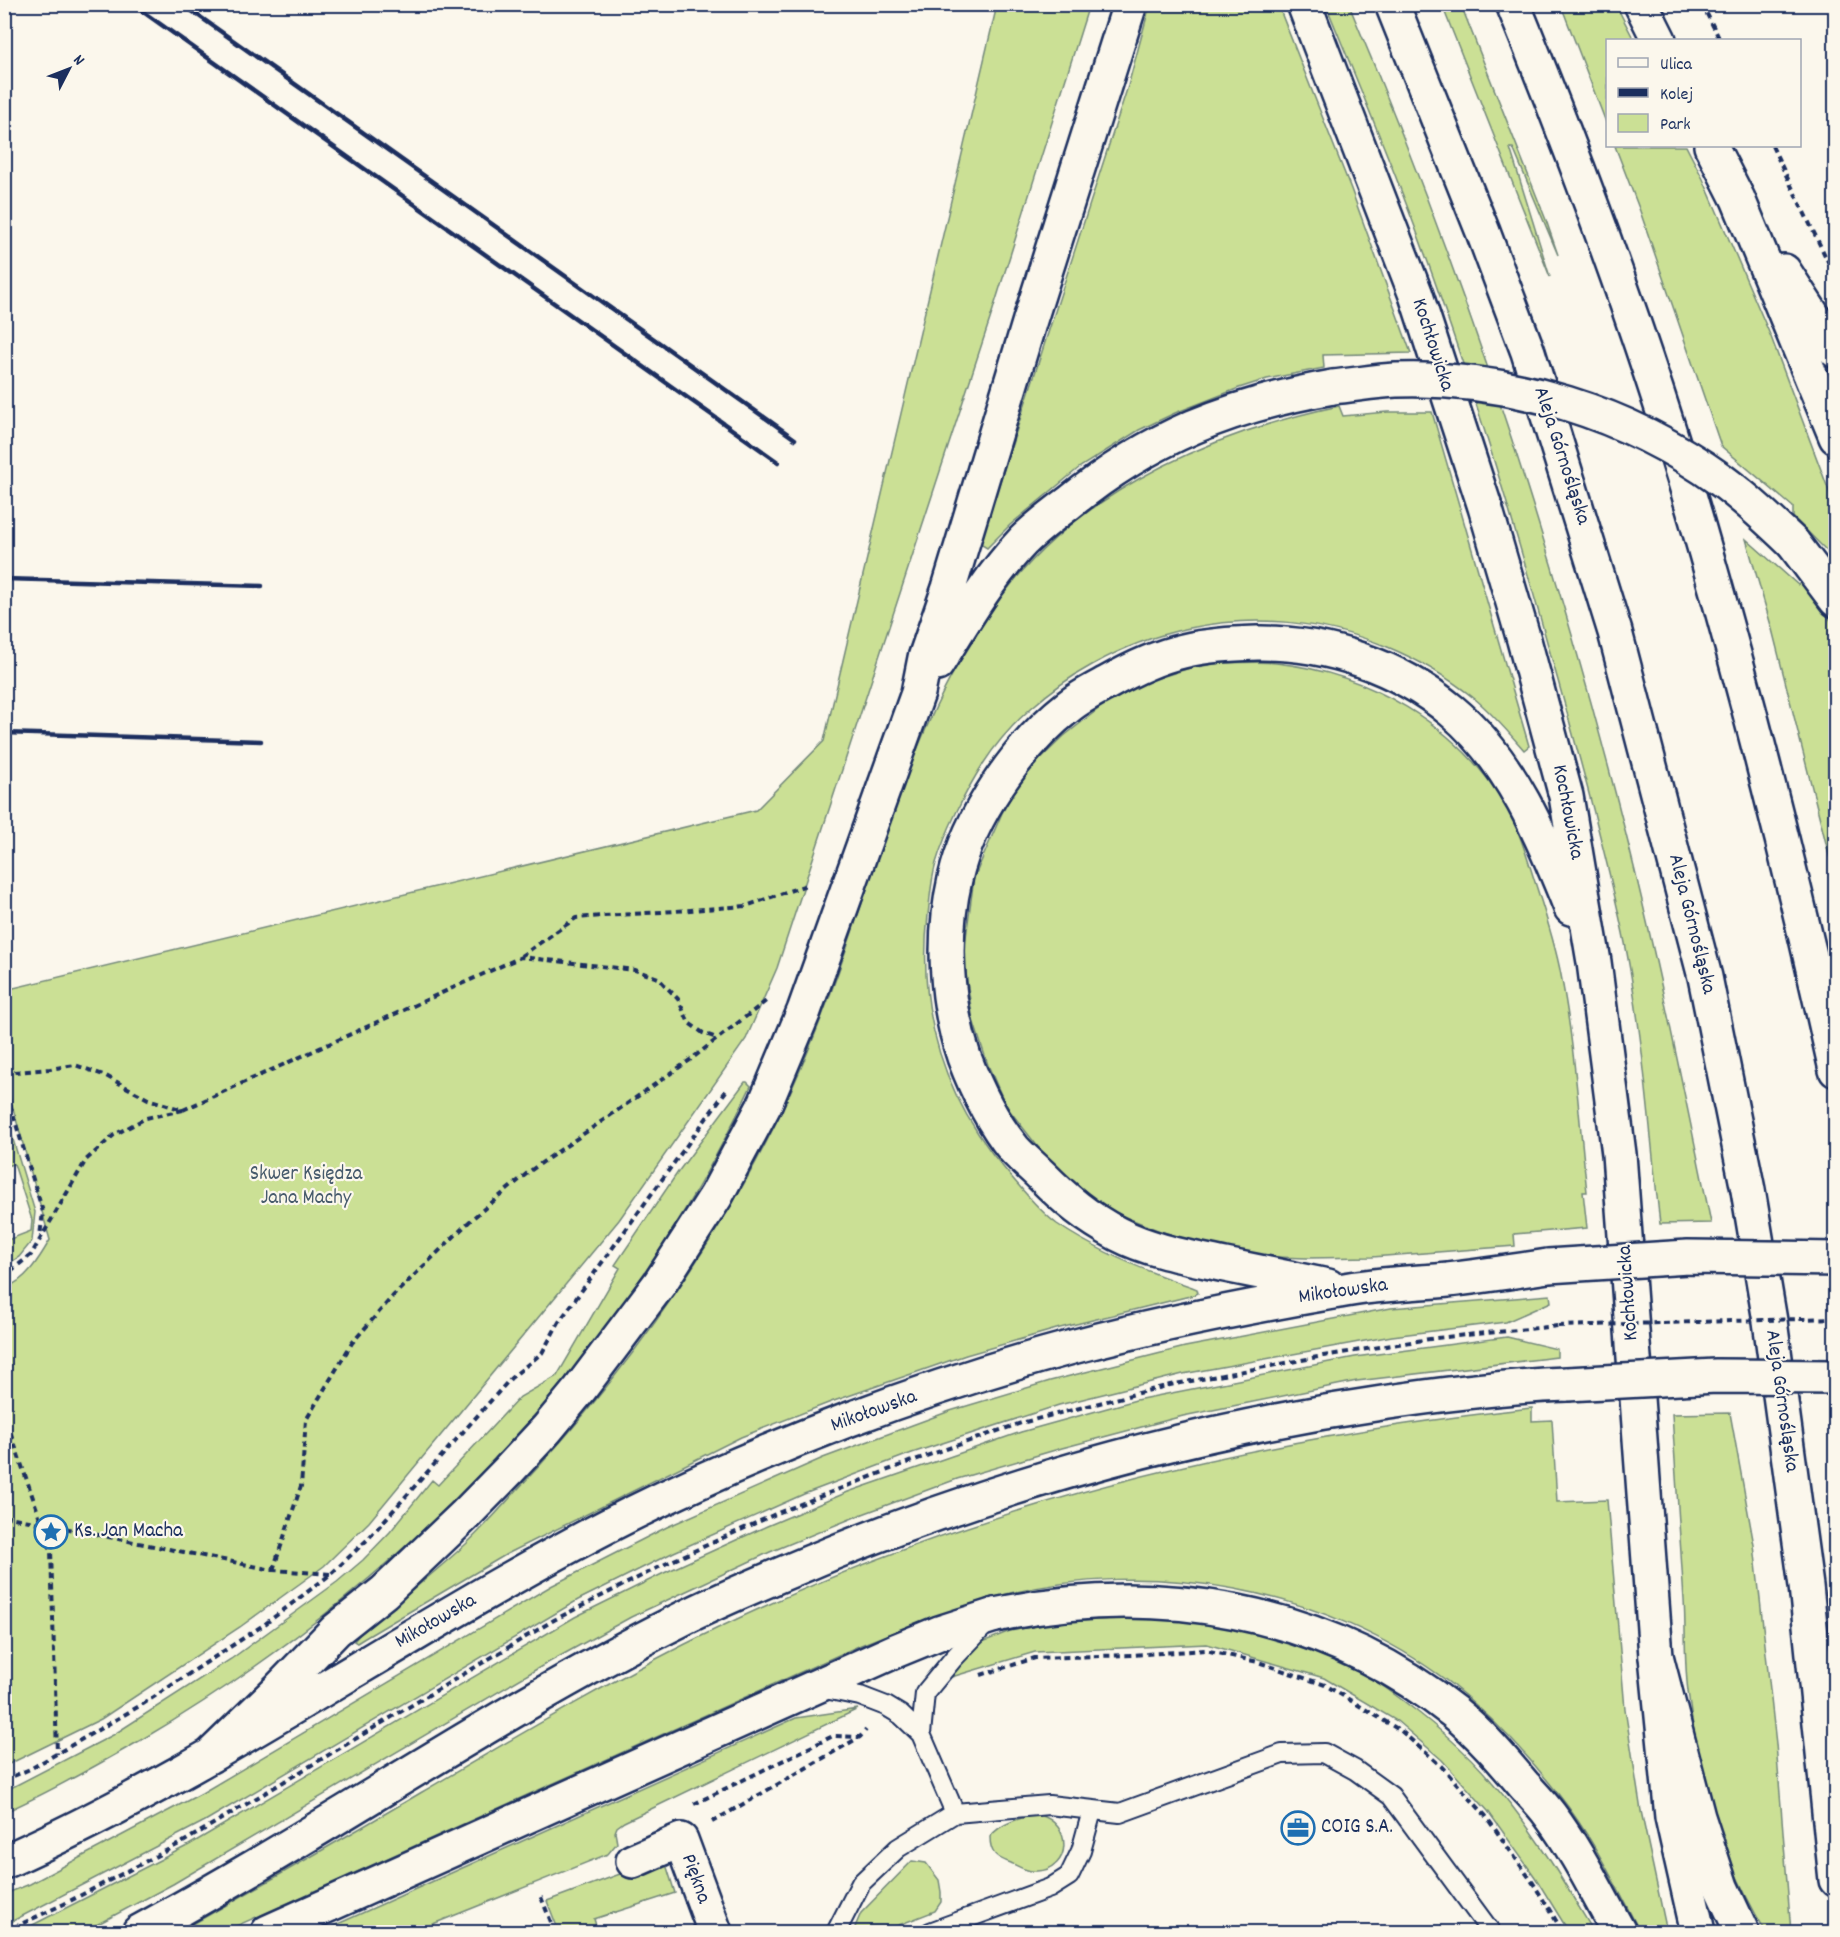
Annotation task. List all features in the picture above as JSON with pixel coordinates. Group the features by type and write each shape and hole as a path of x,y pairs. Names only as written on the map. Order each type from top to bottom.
{"main road":[{"path":"210,1755 336,1630 384,1592 457,1523 547,1429 660,1283 716,1196 765,1104 804,1011 918,693 926,658 1130,4"},
{"name":"Kochłowicka","path":"1304,4 1416,295 1485,507 1566,796 1594,962 1619,1154 1656,1656"},
{"name":"Aleja Górnośląska","path":"1392,4 1483,232 1535,374 1615,632 1704,977 1748,1190 1770,1321 1809,1609 1836,1880"},
{"path":"1513,4 1582,180 1636,330 1703,542 1794,886 1836,1070"},
{"path":"1641,4 1658,39"},
{"path":"1712,147 1738,199 1836,437"},
{"path":"1738,199 1836,351"},
{"path":"918,693 970,611 1024,540 1077,496 1142,452 1203,421 1243,407 1333,387 1396,380 1443,381 1506,389 1587,410 1625,425 1683,456 1720,480 1755,507 1793,543 1836,600"},
{"path":"1345,1290 1178,1255 1144,1246 1118,1234 1066,1200 1014,1150 994,1121 969,1071 958,1038 948,976 948,941 955,878 963,853 974,827 1012,763 1032,739 1070,705 1120,675 1179,652 1207,646 1274,643 1308,646 1346,655 1382,668 1418,686 1453,711 1480,739 1504,771 1529,813 1555,868 1594,962"},
{"name":"Mikołowska","path":"4,1862 93,1820 210,1755 576,1542 633,1513 777,1449 869,1413 1029,1359 1130,1333 1345,1290 1456,1279 1548,1266 1688,1257 1836,1259"},
{"path":"139,1932 293,1844 535,1699 668,1626 782,1574 924,1517 996,1492 1173,1443 1279,1420 1421,1398 1509,1387 1567,1383 1716,1376 1836,1377"},
{"path":"268,1932 813,1687 939,1633 995,1615 1054,1606 1119,1601 1185,1604 1262,1616 1299,1627 1364,1654 1425,1691 1455,1713 1491,1747 1550,1815 1587,1874 1619,1932"},
{"path":"1656,1656 1672,1817 1698,1932"},
{"path":"1656,1656 1698,1817 1721,1887 1742,1932"},
{"name":"Piękna","path":"633,1862 681,1840 715,1932"}],"lane":[{"path":"921,1734 925,1693 952,1659 995,1615"},
{"path":"813,1687 860,1696 902,1715 921,1734 955,1813"},
{"path":"836,1932 861,1883 898,1848 955,1813 1049,1805 1120,1813 1282,1754 1324,1753 1355,1770 1391,1796 1491,1932"},
{"path":"930,1932 1050,1888 1069,1876 1081,1851 1092,1811"}],"path":[{"path":"1702,4 1720,39"},
{"path":"1772,147 1836,277"},
{"path":"4,1276 31,1255 86,1160 114,1135 146,1118 183,1110 520,957 576,918 746,906 814,882"},
{"path":"520,957 635,969 658,978 678,999 688,1023 717,1039"},
{"path":"273,1570 301,1486 306,1420 352,1343 393,1296 490,1205 530,1171 690,1060 774,995"},
{"path":"4,1073 75,1065 106,1076 148,1099 183,1110"},
{"path":"4,1084 43,1212 40,1240"},
{"path":"4,1780 30,1769 143,1704 265,1624 331,1574 367,1540 511,1378 542,1353 559,1323 605,1258"},
{"path":"1558,1326 1836,1318"},
{"path":"4,1414 51,1550 57,1754"},
{"path":"4,1516 273,1570 331,1574"},
{"path":"980,1676 1035,1658 1205,1650 1258,1662 1325,1685 1401,1731 1441,1766 1485,1815 1533,1883 1563,1932"},
{"path":"833,1736 671,1815 681,1840 860,1737"},
{"path":"542,1897 555,1932"}],"green space":[{"name":"Skwer Księdza Jana Machy","path":"997,5 1089,5 991,316 777,968 746,1039 619,1220 369,1522 324,1566 240,1627 101,1719 5,1766 5,1288 26,1275 50,1240 5,1080 5,990 756,810 824,741"},
{"path":"1150,5 1278,5 1351,189 1411,353 1323,355 1324,368 1267,379 1175,413 1139,430 1080,467 1010,525 987,548 982,545 981,540 1128,86"},
{"path":"1326,5 1349,5 1425,193 1460,288 1525,481 1555,577 1625,829 1664,997 1711,1223 1660,1224 1641,1041 1630,969 1579,755 1512,520 1458,350 1402,193"},
{"path":"1442,5 1461,5 1558,255 1513,148 1510,148 1550,277"},
{"path":"1561,5 1616,5 1633,39 1606,39 1606,122"},
{"path":"1615,147 1687,147 1703,179 1771,337 1835,507 1835,559 1793,517 1793,507 1721,446 1640,211"},
{"path":"1339,406 1343,416 1387,412 1432,412 1529,746 1524,750 1475,699 1432,669 1386,646 1338,631 1288,622 1238,622 1189,628 1140,643 1092,665 1061,684 1018,721 993,749 976,774 950,825 934,869 926,951 931,1019 939,1052 951,1084 985,1144 1031,1200 1057,1224 1105,1252 1197,1289 1198,1293 1060,1328 966,1355 831,1402 741,1437 507,1554 357,1643 354,1641 466,1544 549,1455 638,1345 718,1228 770,1135 807,1053 839,970 891,818 930,719 981,625 1013,582 1045,548 1081,517 1120,490 1161,467 1249,430"},
{"path":"1746,539 1798,585 1802,581 1835,626 1835,879 1772,629"},
{"path":"1269,662 1310,669 1344,678 1376,691 1406,707 1461,749 1504,803 1525,850 1556,950 1561,975 1576,1083 1587,1192 1583,1192 1587,1228 1514,1234 1515,1246 1372,1257 1275,1257 1200,1243 1160,1231 1118,1214 1099,1203 1058,1169 1010,1111 988,1065 973,1020 966,974 965,945 974,878 1002,813 1015,790 1033,766 1064,736 1106,703 1148,681 1190,668 1221,663"},
{"path":"745,1082 751,1086 698,1186 638,1282 570,1373 495,1458 414,1538 328,1612 237,1679 124,1750 57,1787 5,1812 5,1791 113,1735 231,1659 337,1582 363,1560 390,1532 432,1480 438,1485 520,1397 557,1376 620,1268 615,1265 678,1172"},
{"path":"5,1113 35,1212 32,1241 19,1257 5,1266 5,1241 31,1231 32,1220 14,1164 5,1166"},
{"path":"1550,1295 1551,1302 1506,1322 1392,1336 1183,1374 1059,1405 912,1453 804,1494 674,1552 578,1600 205,1821 5,1925 5,1894 30,1884 202,1793 551,1586 667,1527 823,1458 950,1411 1050,1381 1185,1347 1391,1308"},
{"path":"1507,1337 1557,1349 1557,1357 1357,1381 1183,1416 957,1479 860,1515 770,1552 631,1617 542,1666 173,1884 83,1932 19,1932 189,1845 575,1617 664,1573 848,1492 1021,1432 1136,1400 1355,1357"},
{"path":"1532,1408 1532,1421 1552,1420 1557,1502 1607,1500 1625,1709 1641,1811 1667,1932 1640,1932 1582,1827 1534,1765 1495,1722 1466,1696 1402,1651 1349,1624 1293,1603 1235,1589 1176,1581 1116,1579 1057,1584 999,1596 912,1625 861,1645 223,1932 179,1932 642,1666 815,1584 913,1546 1014,1512 1115,1483 1218,1458 1427,1421"},
{"path":"1730,1413 1754,1545 1776,1744 1791,1932 1766,1932 1737,1876 1705,1785 1688,1691 1672,1414"},
{"path":"1142,1617 1229,1625 1292,1640 1341,1660 1387,1689 1442,1732 1468,1756 1507,1799 1559,1874 1594,1932 1569,1932 1535,1877 1488,1811 1442,1760 1397,1721 1324,1678 1207,1644 1035,1652 948,1678 975,1645 1010,1631 1053,1623"},
{"path":"858,1709 624,1822 617,1827 615,1832 617,1843 608,1854 413,1932 320,1932 796,1718"},
{"path":"1039,1815 1058,1827 1063,1836 1062,1855 1057,1863 1049,1869 1030,1871 1001,1859 995,1854 991,1847 990,1837 994,1832 1012,1822"},
{"path":"655,1861 666,1864 675,1893 594,1919 598,1932 559,1932 547,1901"},
{"path":"912,1861 926,1863 939,1880 941,1902 935,1911 881,1932 860,1932 855,1927 861,1913"}],"railway":[{"path":"132,4 778,462"},
{"path":"182,4 795,439"},
{"path":"4,579 262,586"},
{"path":"4,733 261,741"}],"place":[{"name":"Ks. Jan Macha","path":"51,1532"},
{"name":"COIG S.A.","path":"1298,1828"}]}
